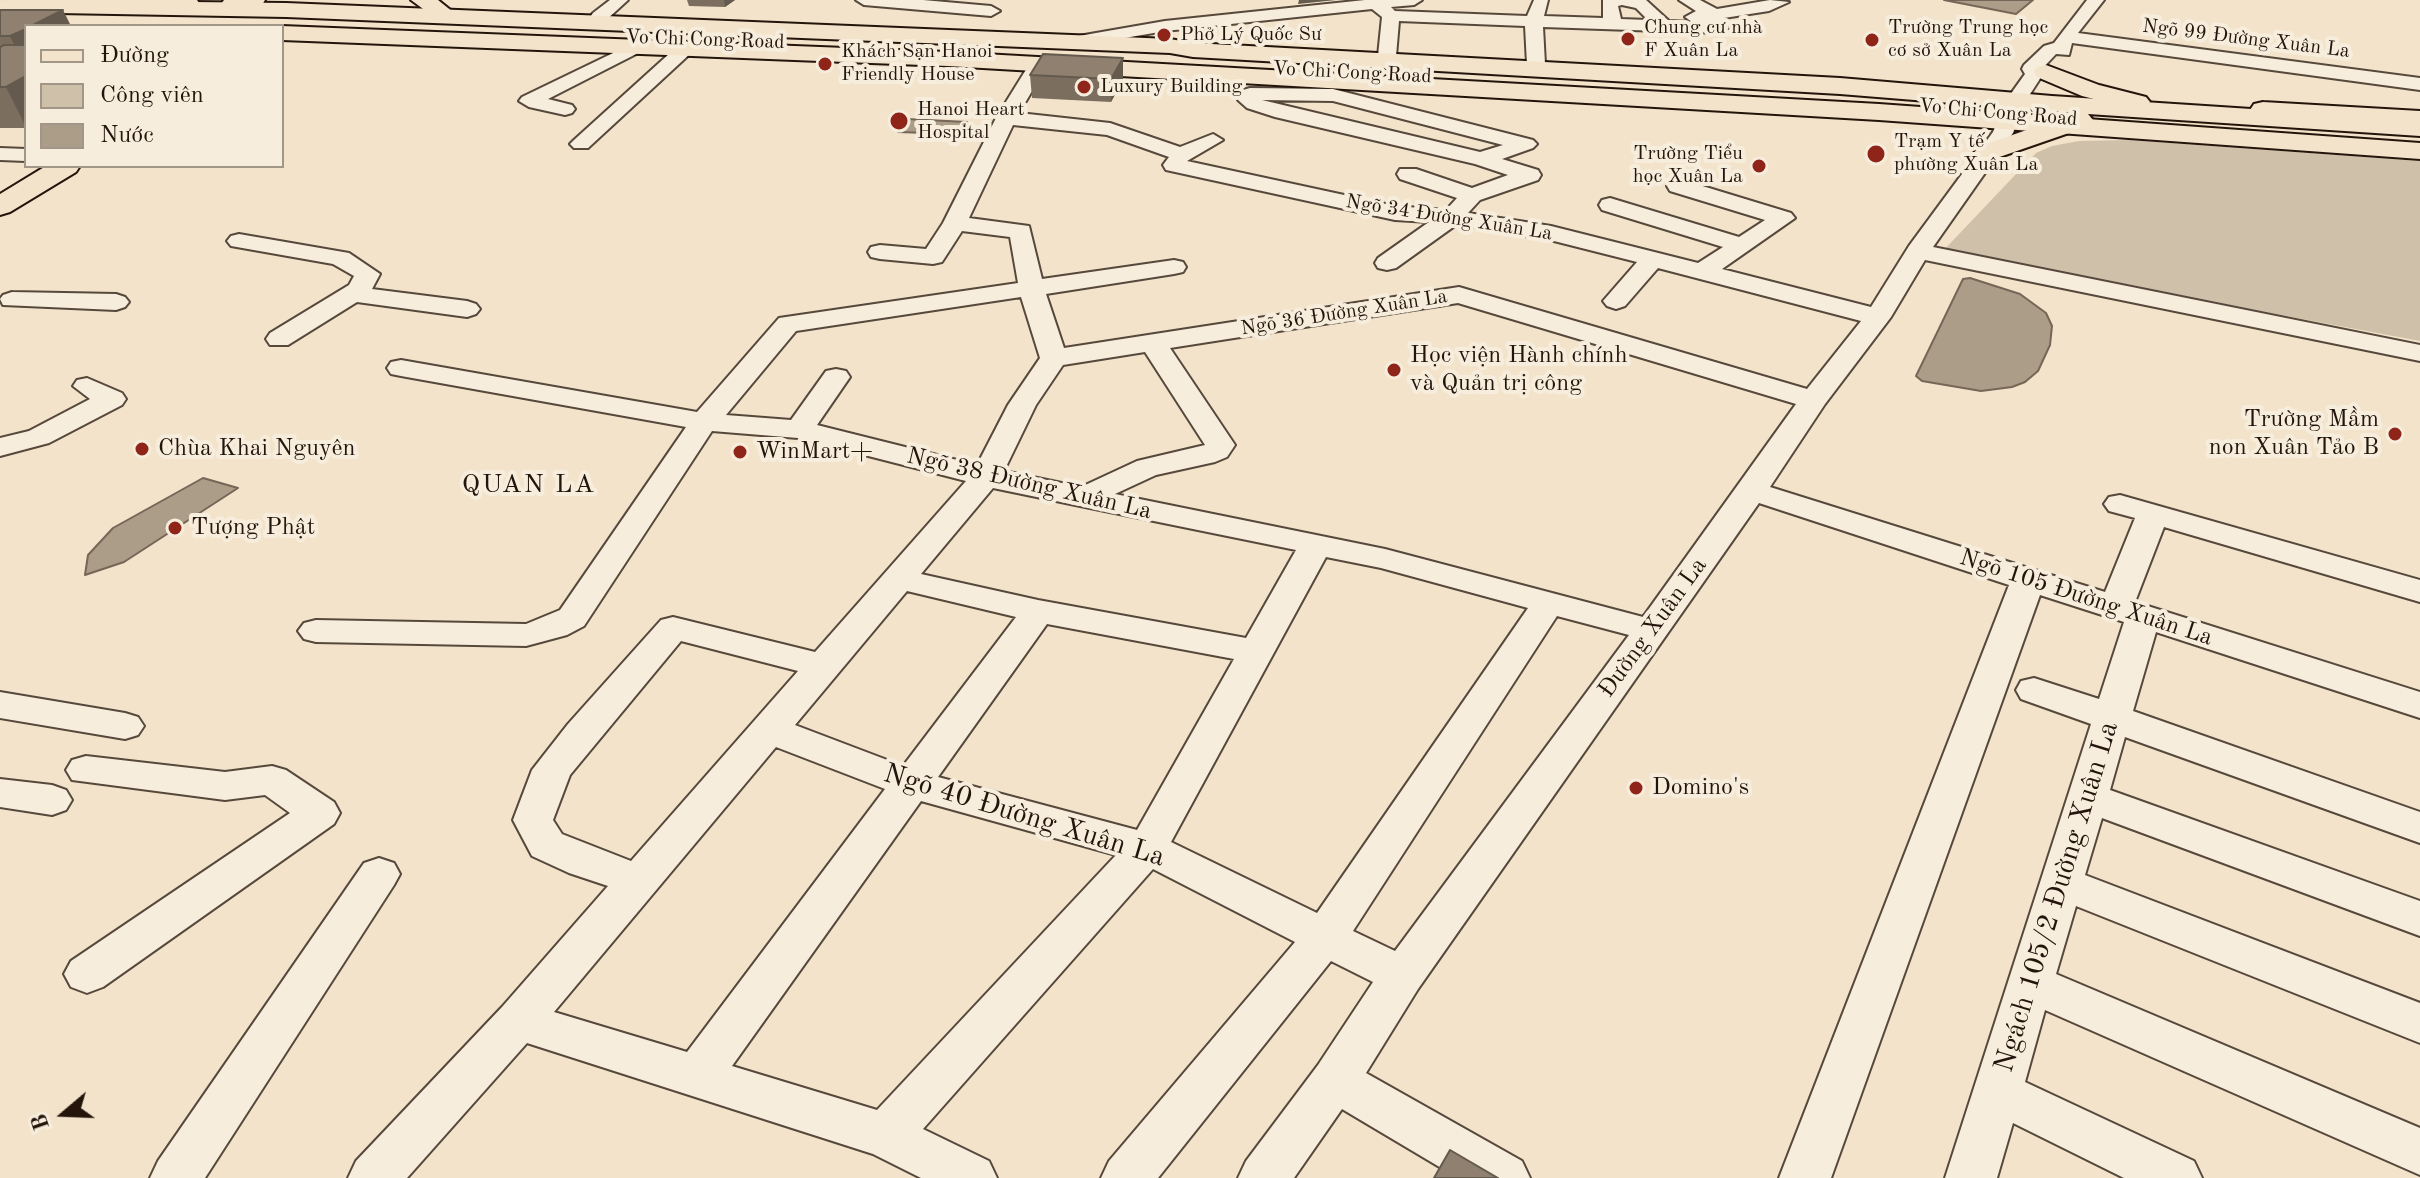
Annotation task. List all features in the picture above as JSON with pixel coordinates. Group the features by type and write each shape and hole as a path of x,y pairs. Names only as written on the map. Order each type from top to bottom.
{"main road":[{"name":"Vo Chi Cong Road","path":"14,0 243,2 282,24"},
{"path":"422,0 442,12"},
{"name":"Vo Chi Cong Road","path":"0,5 270,24"},
{"name":"Vo Chi Cong Road","path":"333,7 599,17 864,32"},
{"name":"Vo Chi Cong Road","path":"333,7 1257,48 1536,64 2022,96 2420,128"},
{"path":"284,25 333,7"},
{"name":"Vo Chi Cong Road","path":"0,23 142,24"},
{"name":"Vo Chi Cong Road","path":"284,25 398,37 1039,64 1957,119 2022,96"},
{"name":"Vo Chi Cong Road","path":"359,32 753,42 1593,86 2022,96"},
{"path":"284,57 398,37"},
{"name":"Vo Chi Cong Road","path":"1170,46 1193,50 1924,90"},
{"path":"1546,94 1593,86"},
{"path":"2022,96 2091,91 2179,134"},
{"path":"2022,96 2070,115 2179,134 2420,151"},
{"path":"1879,112 1924,121 1957,133 1988,153 2070,115"},
{"name":"Vo Chi Cong Road","path":"2142,114 2420,145"},
{"name":"Vo Chi Cong Road","path":"2070,115 2420,119"},
{"path":"0,206 63,168"}],"street":[{"path":"599,17 620,0"},
{"path":"864,0 991,11"},
{"path":"968,37 991,11 1008,0"},
{"path":"1249,0 1260,15"},
{"path":"1257,48 1270,21 1382,10 1416,0"},
{"path":"1536,64 1534,21 1542,0"},
{"path":"1687,0 1720,28"},
{"path":"1073,42 1165,26 1260,15 1382,10 1534,21 1720,28 1781,2 1779,0"},
{"name":"Đường Xuân La","path":"1264,1178 1335,1080 1402,976 1752,491 1813,400 1878,317 1918,251 1988,153 2022,96 2064,53 2063,42 2096,0"},
{"path":"1382,10 1387,56"},
{"name":"Ngõ 99 Đường Xuân La","path":"2063,42 2420,84"},
{"path":"565,109 529,101 638,46"},
{"path":"581,144 686,48"},
{"path":"880,252 933,257 955,223 1006,118 1039,64"},
{"path":"1387,263 1452,217 1472,195 1530,175 1481,159 1282,113 1254,104 1248,96 1254,92 1333,95 1526,144 1481,159"},
{"name":"Ngõ 34 Đường Xuân La","path":"1006,118 1110,129 1181,154 1174,165 1395,213 1452,217 1551,233 1878,317"},
{"path":"1110,129 1137,118"},
{"path":"1032,147 1047,122"},
{"path":"1181,154 1213,140"},
{"path":"0,154 24,155"},
{"path":"1408,174 1472,195"},
{"path":"1678,186 1783,218 1702,272"},
{"path":"1551,233 1620,200 1742,245"},
{"path":"374,1178 518,1021 986,477 1022,405 1054,358 1031,288 1021,231 955,223"},
{"path":"239,241 340,258 368,274 353,294 279,339"},
{"path":"1918,251 2420,353"},
{"path":"1616,301 1653,259"},
{"path":"316,631 526,635 555,627 572,618 704,422 788,324 1174,267"},
{"path":"353,294 467,309"},
{"name":"Ngõ 36 Đường Xuân La","path":"1054,358 1459,295 1813,400"},
{"path":"12,300 116,302"},
{"path":"1085,498 1122,477 1148,467 1204,456 1216,451 1220,445 1153,343"},
{"name":"Ngõ 38 Đường Xuân La","path":"401,368 477,384 704,422 799,429 986,477 1385,559 1651,630"},
{"path":"799,429 836,377"},
{"path":"0,447 39,437 112,399 87,386"},
{"name":"Ngõ 105 Đường Xuân La","path":"1752,491 2420,705"},
{"path":"2120,504 2420,591"},
{"name":"Ngách 105/2 Đường Xuân La","path":"1971,1178 2112,718 2129,612 2153,513"},
{"path":"886,1135 1147,848 1315,546"},
{"path":"899,579 1038,611 1256,651"},
{"path":"1805,1178 2028,580"},
{"path":"1127,1178 1326,936 1549,602"},
{"path":"697,1076 1038,611"},
{"path":"640,880 584,862 547,845 533,820 552,770 592,721 673,628 825,666"},
{"path":"2034,690 2420,828"},
{"path":"0,705 125,726"},
{"name":"Ngõ 40 Đường Xuân La","path":"771,730 911,784 1147,848 1402,976"},
{"path":"86,770 225,786 272,780 320,813 87,974"},
{"path":"0,793 52,800"},
{"path":"2087,797 2420,919"},
{"path":"176,1178 379,874"},
{"path":"2061,883 2420,1023"},
{"path":"2030,983 2420,1152"},
{"path":"518,1021 886,1135 971,1178"},
{"path":"1335,1080 1504,1178"},
{"path":"1997,1092 2176,1178"}],"green space":[{"path":"2130,140 2420,161 2420,341 1942,252 2036,153 2052,146 2079,141"}],"water":[{"path":"1944,0 2033,0 2016,14"},
{"path":"907,119 967,122 958,134 898,132"},
{"path":"1970,278 2020,294 2046,313 2052,326 2050,345 2038,371 2025,382 1981,391 1922,381 1916,376 1963,279"},
{"path":"203,478 238,488 124,562 85,575 88,555 113,528"}],"building":[{"path":"0,10 63,10 35,24 24,24 24,30 10,36 0,36"},
{"path":"24,45 24,77 6,87 0,87 0,47"},
{"path":"1043,54 1123,58 1111,79 1030,75"},
{"path":"1450,1150 1498,1178 1434,1178"}],"place":[{"name":"Phở Lý Quốc Sư","path":"1164,35"},
{"name":"Chung cư nhà F Xuân La","path":"1628,39"},
{"name":"Trường Trung học cơ sở Xuân La","path":"1872,40"},
{"name":"Khách Sạn Hanoi Friendly House","path":"825,64"},
{"name":"Luxury Building","path":"1084,87"},
{"name":"Hanoi Heart Hospital","path":"899,121"},
{"name":"Trạm Y tế phường Xuân La","path":"1876,154"},
{"name":"Trường Tiểu học Xuân La","path":"1759,166"},
{"name":"Học viện Hành chính và Quản trị công","path":"1394,370"},
{"name":"Trường Mầm non Xuân Tảo B","path":"2395,434"},
{"name":"Chùa Khai Nguyên","path":"142,449"},
{"name":"WinMart+","path":"740,452"},
{"name":"Tượng Phật","path":"175,528"},
{"name":"Domino's","path":"1636,788"}],"district":[{"name":"QUAN LA","path":"529,485"}]}
